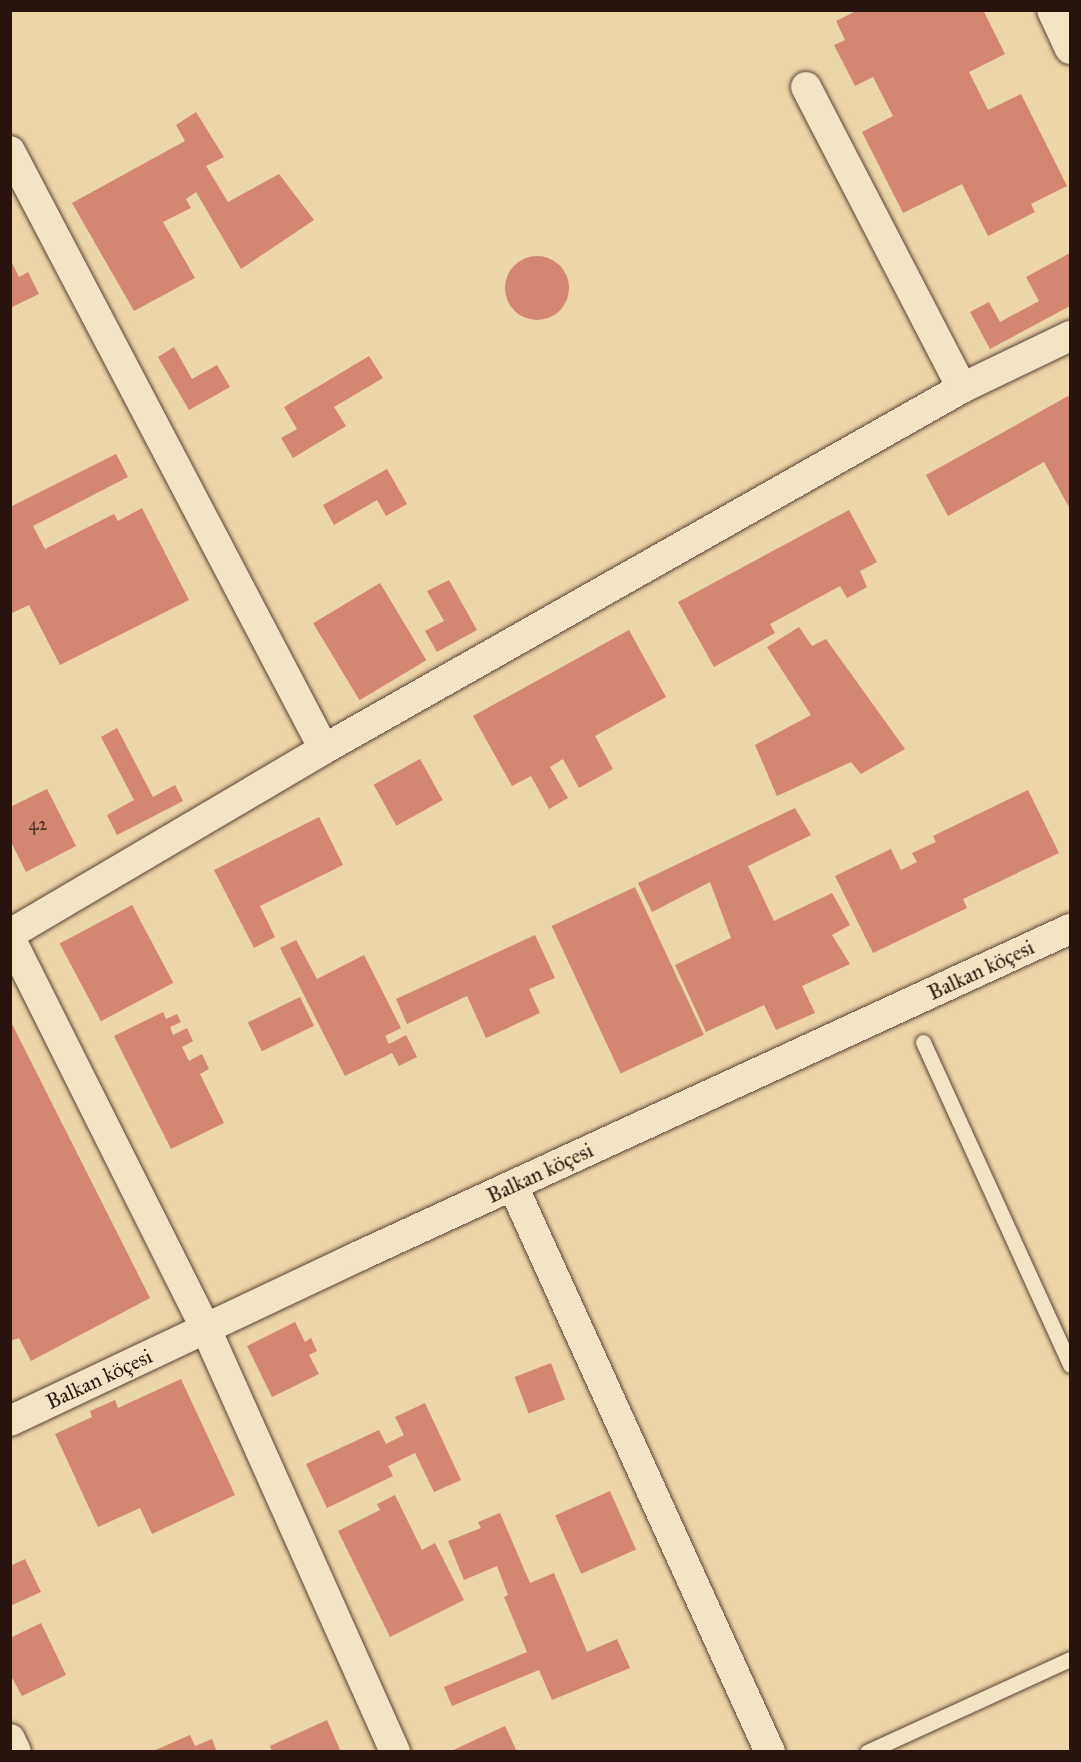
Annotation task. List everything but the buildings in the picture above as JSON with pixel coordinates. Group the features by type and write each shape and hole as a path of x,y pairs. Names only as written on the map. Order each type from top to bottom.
{"street":[{"path":"1052,10 1071,49"},
{"path":"806,87 962,388"},
{"path":"10,150 324,749"},
{"path":"395,1752 206,1329 10,936 324,749 962,388 1071,336"},
{"name":"Balkan köçesi","path":"10,1421 1071,929"},
{"path":"513,1186 770,1752"},
{"path":"10,1739 16,1752"}],"lane":[{"path":"923,1042 1071,1365"},
{"path":"867,1752 1071,1659"}]}
